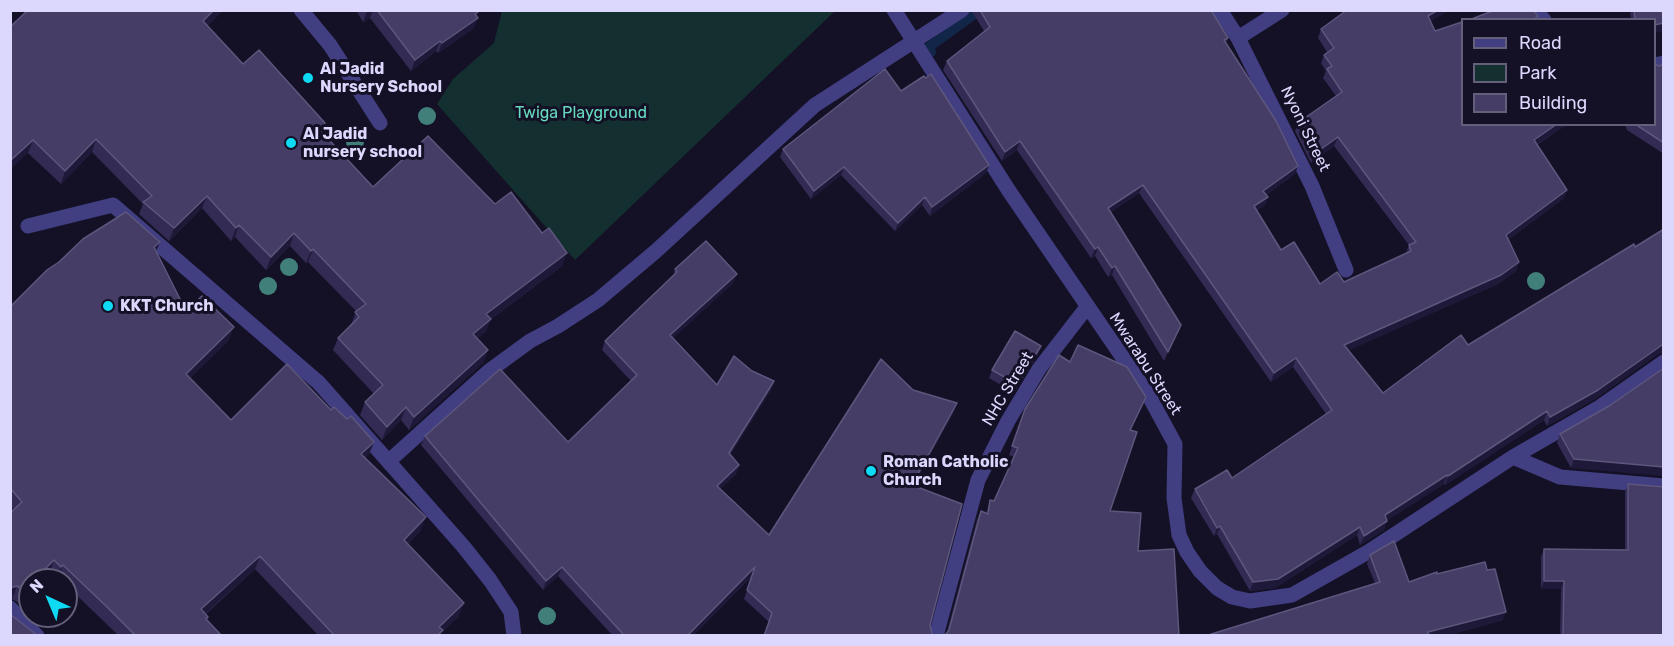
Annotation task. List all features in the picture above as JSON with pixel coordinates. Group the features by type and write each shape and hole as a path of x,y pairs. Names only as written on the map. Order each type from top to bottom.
{"street":[{"path":"301,10 330,45 380,123"},
{"name":"Mwarabu Street","path":"894,10 1009,190 1149,396 1175,444 1174,498 1179,534 1187,552 1200,571 1217,588 1232,597 1250,601 1292,594 1368,552 1512,457 1600,407 1664,363"},
{"path":"389,460 489,371 530,341 598,300 656,251 815,105 962,10"},
{"name":"Nyoni Street","path":"1220,10 1238,38 1312,186 1346,270"},
{"path":"1238,38 1282,10"},
{"path":"28,226 113,205 319,383 389,460 490,580 511,612 514,636"},
{"name":"NHC Street","path":"936,636 978,480 1038,369 1087,307"},
{"path":"1512,457 1560,477 1664,486"},
{"path":"10,608 37,636"}],"green space":[{"name":"Twiga Playground","path":"502,11 835,11 575,260 437,104 453,79 494,43"}],"building":[{"path":"28,10 214,10 203,21 243,64 259,50 325,123 319,129 373,187 428,136 495,204 511,192 542,233 549,228 567,253 486,314 491,319 473,334 488,350 414,417 406,407 387,427 365,402 383,385 338,338 359,317 355,312 366,304 313,249 311,251 294,233 271,257 239,225 236,228 207,196 174,228 143,202 152,196 96,139 65,171 33,140 10,161 10,27"},
{"path":"377,10 477,10 475,14 478,18 442,43 440,41 415,60"},
{"path":"980,10 1211,10 1228,38 1224,40 1276,121 1298,166 1263,191 1268,197 1254,206 1281,250 1294,242 1320,284 1337,272 1344,282 1411,251 1409,245 1416,242 1338,137 1314,154 1299,122 1342,92 1327,69 1332,66 1324,55 1334,48 1321,29 1347,10 1438,10 1428,16 1435,31 1461,22 1461,126 1554,126 1534,140 1567,190 1506,235 1519,262 1501,275 1344,345 1383,393 1461,335 1468,345 1634,244 1635,247 1664,229 1664,345 1598,390 1550,417 1547,411 1385,515 1387,521 1364,536 1360,527 1278,579 1253,582 1220,526 1217,528 1195,489 1227,470 1232,478 1332,410 1296,358 1274,373 1143,185 1108,208 1181,325 1168,352 1115,266 1112,268 1098,247 1095,249 1020,141 1005,152 947,61 990,27"},
{"path":"1495,10 1533,10 1538,16 1536,18 1474,18"},
{"path":"1634,10 1664,10 1664,23 1656,25 1656,18 1635,18"},
{"path":"1664,64 1664,143 1638,126 1656,126 1656,65"},
{"path":"885,69 901,91 931,74 989,165 932,207 925,197 898,223 844,167 814,191 783,149"},
{"path":"126,212 160,242 154,247 186,311 202,296 234,327 186,374 231,420 287,364 331,410 334,407 347,419 351,416 374,442 361,454 426,517 404,540 464,603 439,627 443,630 437,636 335,636 260,556 201,609 208,617 206,619 222,636 136,636 78,579 78,568 66,568 63,565 61,567 54,560 46,568 18,568 18,587 10,588 10,513 22,502 10,488 10,307 47,270 83,239"},
{"path":"706,241 737,274 670,335 717,385 734,356 752,371 774,381 729,453 739,465 717,486 769,535 881,359 913,390 957,403 912,485 962,504 930,625 932,634 935,636 764,636 772,613 747,590 755,567 687,636 621,636 623,634 562,567 546,581 425,436 500,369 568,442 637,375 605,341 677,272 675,269"},
{"path":"1015,331 1041,346 1017,384 992,370"},
{"path":"1078,345 1127,367 1146,397 1130,430 1137,432 1110,511 1141,513 1138,551 1174,549 1179,636 940,636 949,630 981,511 988,514 990,500 994,501 1018,448 1012,446 1025,409 1059,355 1070,362"},
{"path":"1664,368 1664,467 1574,459 1560,434 1609,406"},
{"path":"1628,484 1664,487 1664,636 1563,636 1564,581 1544,581 1544,549 1628,550"},
{"path":"1394,541 1409,582 1437,572 1437,574 1485,562 1487,570 1495,569 1506,612 1428,632 1429,636 1205,636 1380,582 1370,555"},
{"path":"10,614 18,620 18,628 28,628 38,636 10,636"}],"waterway":[{"path":"931,52 929,47 980,10"}],"place":[{"name":"Al Jadid Nursery School","path":"308,78"},
{"name":"Al Jadid nursery school","path":"291,143"},
{"name":"KKT Church","path":"108,306"},
{"name":"Roman Catholic Church","path":"871,471"}]}
